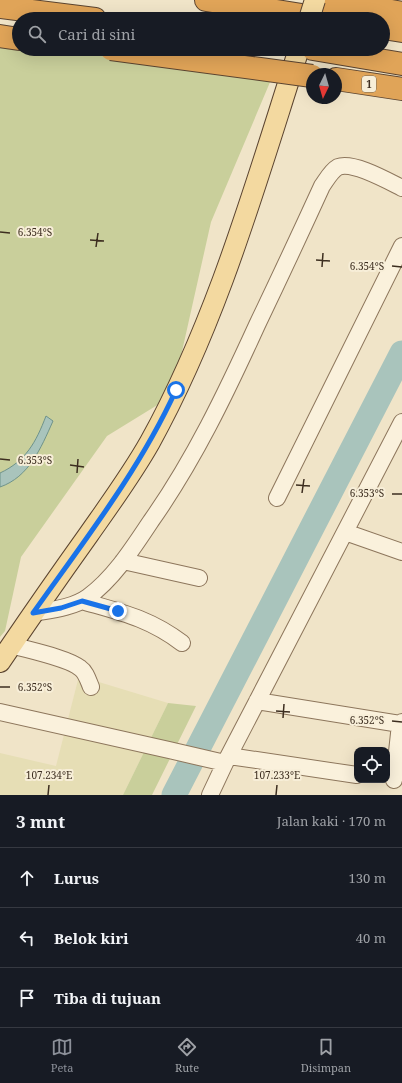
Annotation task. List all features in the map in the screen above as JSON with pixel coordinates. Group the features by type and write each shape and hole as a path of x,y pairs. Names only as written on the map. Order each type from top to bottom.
{"highway":[{"path":"206,0 282,12"},
{"path":"331,0 361,12"},
{"path":"0,7 40,12"},
{"path":"0,36 12,38"},
{"path":"163,56 306,75"},
{"name":"1","path":"355,56 402,64"},
{"name":"1","path":"342,80 402,89"}],"main road":[{"path":"311,12 315,0"},
{"path":"0,662 129,476 171,402 194,352 219,291 297,56"}],"street":[{"path":"33,613 61,608 82,601 102,585 123,561 165,501 204,436 237,369 322,186 331,173 339,167 358,168 402,188"},
{"path":"277,498 402,246"},
{"path":"210,795 257,701 402,422"},
{"path":"345,532 402,552"},
{"path":"123,561 199,578"},
{"path":"82,601 138,617 160,628 182,643"},
{"path":"11,645 66,661 79,667 84,672 91,686"},
{"path":"257,701 401,723 394,780"},
{"path":"0,712 210,759 354,775"}],"shaded area":[{"path":"79,676 168,703 123,795 0,795 0,753 56,766"}],"green space":[{"path":"0,34 12,43 12,56 191,56 276,68 211,222 172,396 107,436 21,557 5,631 0,637"},
{"path":"168,703 196,706 152,795 123,795"}],"water":[{"path":"46,416 53,421 39,451 19,476 0,487 0,473 17,463 29,450"}],"waterway":[{"path":"174,795 402,353"}],"route":[{"path":"118,611 82,601 61,608 33,613 129,476 149,443 176,390"}]}
